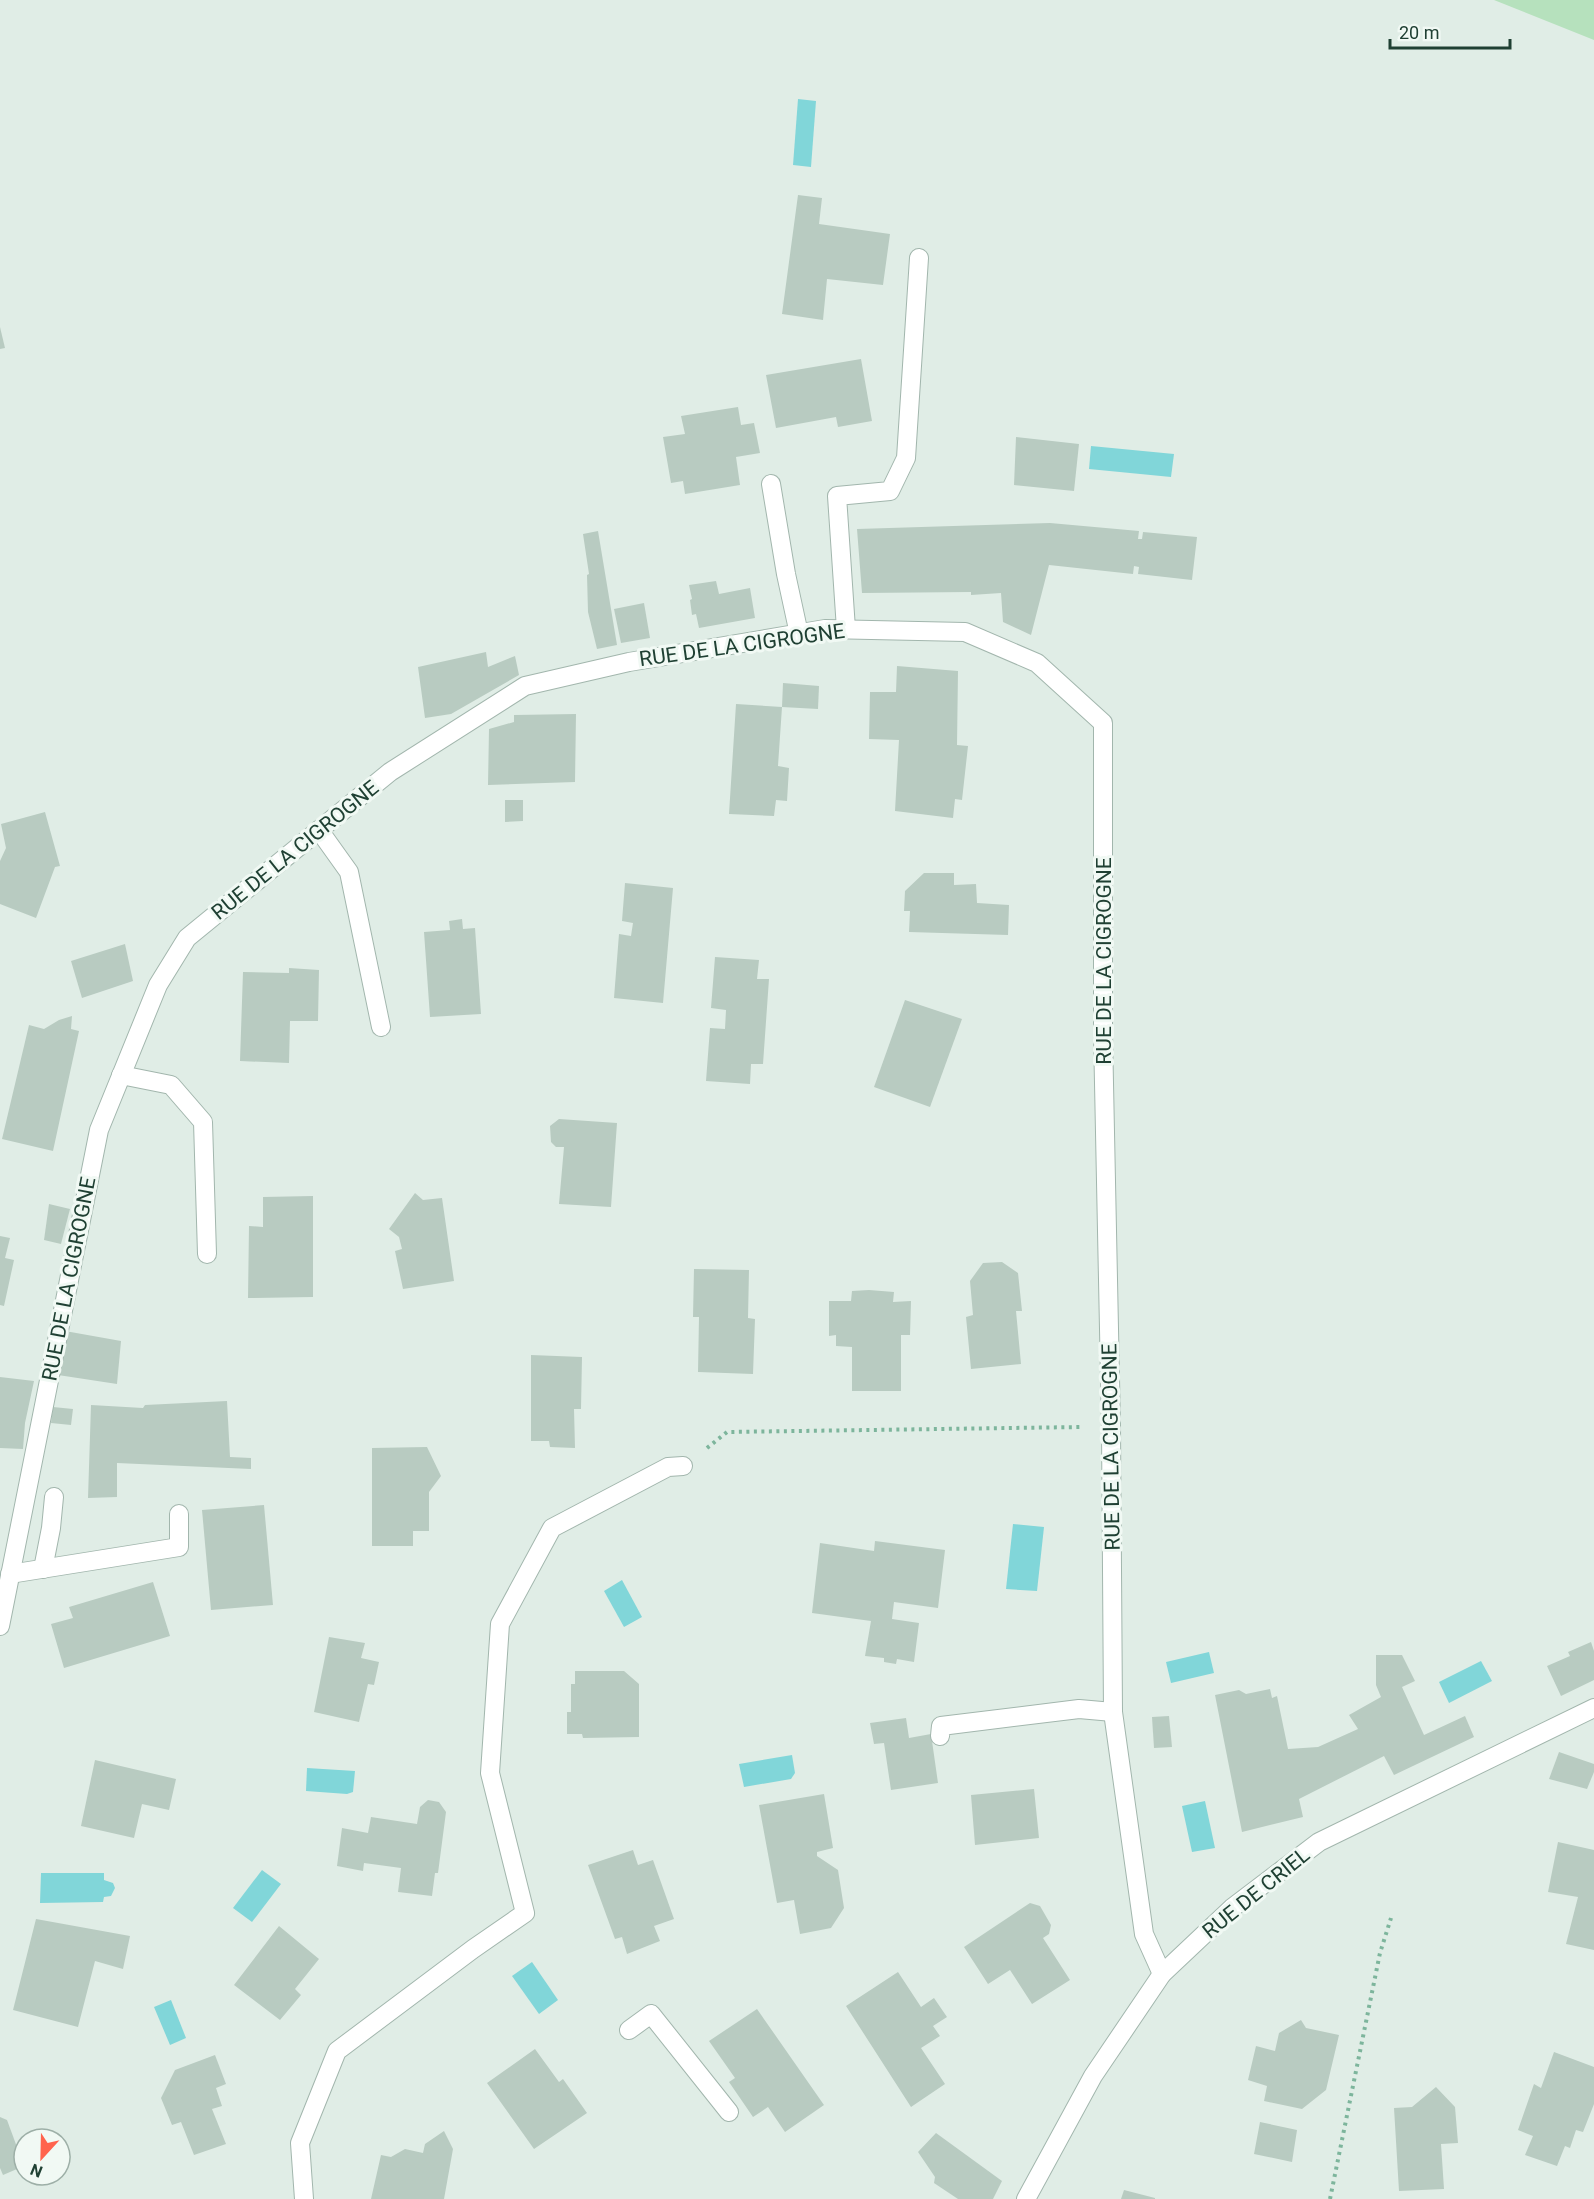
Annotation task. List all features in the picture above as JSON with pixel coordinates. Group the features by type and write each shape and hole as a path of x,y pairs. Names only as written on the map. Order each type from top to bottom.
{"street":[{"path":"846,629 837,496 890,491 906,458 919,258"},
{"path":"771,484 799,634"},
{"name":"RUE DE LA CIGROGNE","path":"0,1626 2,1602 10,1574 99,1130 158,985 187,938 390,772 525,686 629,662 825,629 965,632 1036,663 1103,723 1103,1034 1112,1427 1113,1712 1144,1934 1162,1974"},
{"path":"319,830 349,872 381,1027"},
{"path":"121,1075 171,1085 203,1122 207,1254"},
{"path":"304,2199 300,2144 337,2051 525,1913 490,1773 500,1624 552,1528 668,1467 683,1466"},
{"path":"43,1569 54,1497"},
{"path":"10,1574 179,1547 179,1514"},
{"name":"RUE DE CRIEL","path":"1026,2199 1094,2076 1162,1974 1232,1908 1318,1842 1594,1708"},
{"path":"940,1736 941,1726 1080,1709 1113,1712"},
{"path":"629,2030 651,2014 729,2112"}],"path":[{"path":"683,1466 727,1432 1112,1427"},
{"path":"1330,2199 1380,1953 1392,1918"}],"green space":[{"path":"1494,0 1594,0 1594,40"}],"water":[{"path":"798,99 816,101 811,167 793,165"},
{"path":"1091,446 1174,454 1171,477 1089,469"},
{"path":"1013,1524 1044,1527 1037,1591 1006,1589"},
{"path":"622,1580 642,1617 624,1627 604,1591"},
{"path":"1209,1652 1214,1673 1171,1683 1166,1662"},
{"path":"1481,1661 1492,1681 1449,1703 1439,1682"},
{"path":"792,1755 795,1773 791,1779 744,1787 739,1764"},
{"path":"307,1768 355,1771 353,1792 347,1794 306,1791"},
{"path":"1205,1801 1215,1848 1192,1852 1182,1806"},
{"path":"262,1870 281,1884 252,1922 233,1908"},
{"path":"41,1873 104,1873 104,1880 113,1883 115,1888 111,1896 104,1897 103,1902 40,1903"},
{"path":"532,1962 558,2000 539,2014 512,1976"},
{"path":"171,2000 186,2038 170,2045 154,2007"}],"building":[{"path":"798,195 822,198 819,224 890,234 883,285 827,279 823,320 782,314"},
{"path":"0,327 5,348 0,349"},
{"path":"861,359 872,421 838,427 836,417 776,428 766,375"},
{"path":"738,407 741,425 754,423 760,453 736,457 740,485 685,494 683,481 671,483 663,437 685,434 681,416"},
{"path":"1016,437 1079,444 1074,491 1014,485"},
{"path":"1050,523 1139,531 1138,539 1142,539 1143,532 1197,537 1192,580 1138,574 1139,567 1134,566 1133,574 1049,565 1031,635 1003,622 1001,593 971,595 971,592 862,593 857,529"},
{"path":"598,531 617,645 597,649 588,612 587,575 589,574 583,534"},
{"path":"716,581 719,594 750,588 755,618 699,628 696,614 692,615 689,585"},
{"path":"644,603 650,638 621,643 614,609"},
{"path":"486,652 488,667 515,656 519,675 451,714 425,718 418,667"},
{"path":"897,666 958,671 957,745 968,746 962,800 955,799 953,818 895,811 899,740 869,739 870,692 896,692"},
{"path":"783,683 819,686 818,709 782,707"},
{"path":"736,704 782,707 778,766 789,768 787,801 776,800 774,816 729,814"},
{"path":"576,714 575,782 488,785 489,729 514,722 514,715"},
{"path":"505,800 523,800 523,821 505,822"},
{"path":"45,812 60,866 55,867 36,918 0,904 0,861 6,848 1,824"},
{"path":"924,873 954,873 954,885 976,884 977,903 1009,905 1008,935 909,932 910,911 904,911 905,891"},
{"path":"625,883 673,888 663,1003 614,998 619,934 631,936 633,923 622,921"},
{"path":"462,919 463,929 475,928 481,1014 430,1017 424,932 450,930 449,921"},
{"path":"125,944 133,981 82,998 71,961"},
{"path":"715,957 759,960 757,979 769,979 763,1064 751,1064 750,1084 706,1081 710,1028 725,1029 726,1010 711,1008"},
{"path":"289,968 319,970 318,1021 290,1021 289,1063 240,1061 243,972 289,973"},
{"path":"905,1000 962,1019 930,1107 874,1087"},
{"path":"72,1016 71,1029 79,1031 53,1151 2,1139 29,1025 44,1029 59,1020"},
{"path":"559,1119 617,1123 611,1207 559,1204 564,1147 556,1147 551,1142 550,1126"},
{"path":"415,1193 423,1200 442,1198 454,1281 403,1289 395,1251 402,1249 399,1237 389,1229"},
{"path":"313,1196 313,1297 248,1298 249,1226 263,1227 263,1197"},
{"path":"49,1204 70,1209 61,1244 44,1240"},
{"path":"0,1236 10,1238 5,1258 14,1260 4,1306 0,1305"},
{"path":"1002,1262 1018,1273 1022,1311 1016,1311 1021,1364 971,1369 966,1317 973,1315 970,1281 983,1263"},
{"path":"694,1269 749,1270 748,1318 755,1319 753,1374 698,1372 699,1317 693,1317"},
{"path":"852,1291 894,1292 893,1302 911,1301 910,1335 901,1335 901,1391 852,1391 852,1347 836,1346 836,1335 829,1336 829,1301 851,1301"},
{"path":"65,1331 121,1341 117,1384 58,1375"},
{"path":"531,1355 582,1357 581,1409 574,1409 575,1448 550,1447 549,1441 531,1441"},
{"path":"0,1377 34,1381 25,1423 23,1449 0,1448"},
{"path":"227,1401 230,1457 251,1458 251,1469 117,1463 117,1497 88,1498 91,1405 143,1408 145,1405"},
{"path":"53,1407 73,1409 71,1425 51,1423"},
{"path":"427,1447 441,1476 429,1492 429,1531 413,1531 413,1546 372,1546 372,1448"},
{"path":"264,1505 273,1605 211,1610 202,1510"},
{"path":"875,1541 945,1550 938,1608 894,1602 892,1619 919,1623 914,1662 897,1659 896,1664 884,1662 884,1658 865,1656 871,1621 812,1613 820,1543 874,1551"},
{"path":"153,1582 170,1636 64,1668 51,1624 73,1618 69,1607"},
{"path":"329,1637 365,1643 361,1658 379,1662 374,1685 368,1684 359,1722 314,1712"},
{"path":"1591,1642 1594,1651 1594,1680 1561,1696 1547,1666 1570,1656 1568,1652"},
{"path":"1376,1655 1402,1655 1415,1681 1402,1687 1424,1735 1465,1716 1474,1737 1394,1775 1384,1756 1299,1799 1303,1817 1242,1832 1215,1695 1239,1690 1246,1694 1270,1689 1272,1698 1277,1696 1288,1749 1318,1747 1358,1729 1349,1715 1381,1697 1376,1685"},
{"path":"575,1671 624,1671 639,1684 639,1737 583,1738 582,1734 567,1734 567,1712 571,1712 571,1684 575,1684"},
{"path":"1169,1716 1172,1747 1154,1748 1152,1717"},
{"path":"906,1718 909,1738 931,1734 938,1783 891,1790 884,1743 874,1744 870,1723"},
{"path":"1559,1752 1594,1764 1594,1772 1587,1789 1549,1779"},
{"path":"95,1760 176,1779 169,1810 142,1804 134,1838 81,1826"},
{"path":"1034,1789 1039,1838 975,1845 971,1795"},
{"path":"824,1794 833,1848 817,1852 817,1856 838,1870 844,1908 831,1928 800,1934 794,1900 777,1903 759,1805"},
{"path":"428,1800 439,1802 446,1812 438,1873 435,1873 432,1896 398,1892 401,1868 364,1863 363,1871 337,1866 342,1828 368,1833 371,1817 417,1824 420,1807"},
{"path":"1558,1842 1594,1850 1594,1950 1566,1944 1578,1897 1548,1892"},
{"path":"633,1850 638,1865 653,1860 674,1919 654,1926 660,1941 627,1954 622,1937 615,1939 588,1865"},
{"path":"1030,1903 1040,1906 1051,1925 1049,1934 1043,1938 1070,1980 1032,2004 1010,1970 988,1984 964,1947"},
{"path":"36,1919 130,1936 123,1969 95,1961 78,2027 13,2010"},
{"path":"279,1926 319,1959 295,1989 301,1995 280,2020 234,1985"},
{"path":"898,1972 921,2007 934,1998 947,2017 933,2026 940,2036 921,2048 945,2084 911,2107 846,2006"},
{"path":"757,2009 824,2105 785,2132 768,2107 753,2117 729,2082 735,2078 709,2041"},
{"path":"1301,2020 1306,2028 1339,2035 1326,2090 1302,2109 1264,2101 1267,2086 1248,2080 1256,2046 1275,2051 1279,2033"},
{"path":"535,2049 559,2082 563,2079 587,2113 534,2149 487,2083"},
{"path":"1554,2052 1594,2067 1594,2104 1583,2132 1576,2130 1570,2148 1565,2146 1557,2166 1525,2155 1533,2136 1518,2130 1534,2084 1541,2088"},
{"path":"215,2055 226,2084 216,2088 222,2106 212,2109 226,2144 194,2155 181,2122 172,2125 161,2098 175,2070"},
{"path":"1436,2087 1455,2107 1458,2143 1441,2144 1444,2189 1399,2191 1394,2108 1412,2107"},
{"path":"0,2117 7,2120 12,2134 12,2171 3,2175 0,2168"},
{"path":"1260,2122 1297,2130 1292,2162 1254,2154"},
{"path":"444,2131 453,2149 444,2199 371,2199 381,2155 391,2157 405,2149 423,2153 425,2144"},
{"path":"936,2133 1002,2181 993,2199 958,2199 934,2183 935,2177 918,2152"},
{"path":"1124,2190 1155,2198 1155,2199 1121,2199"}]}
